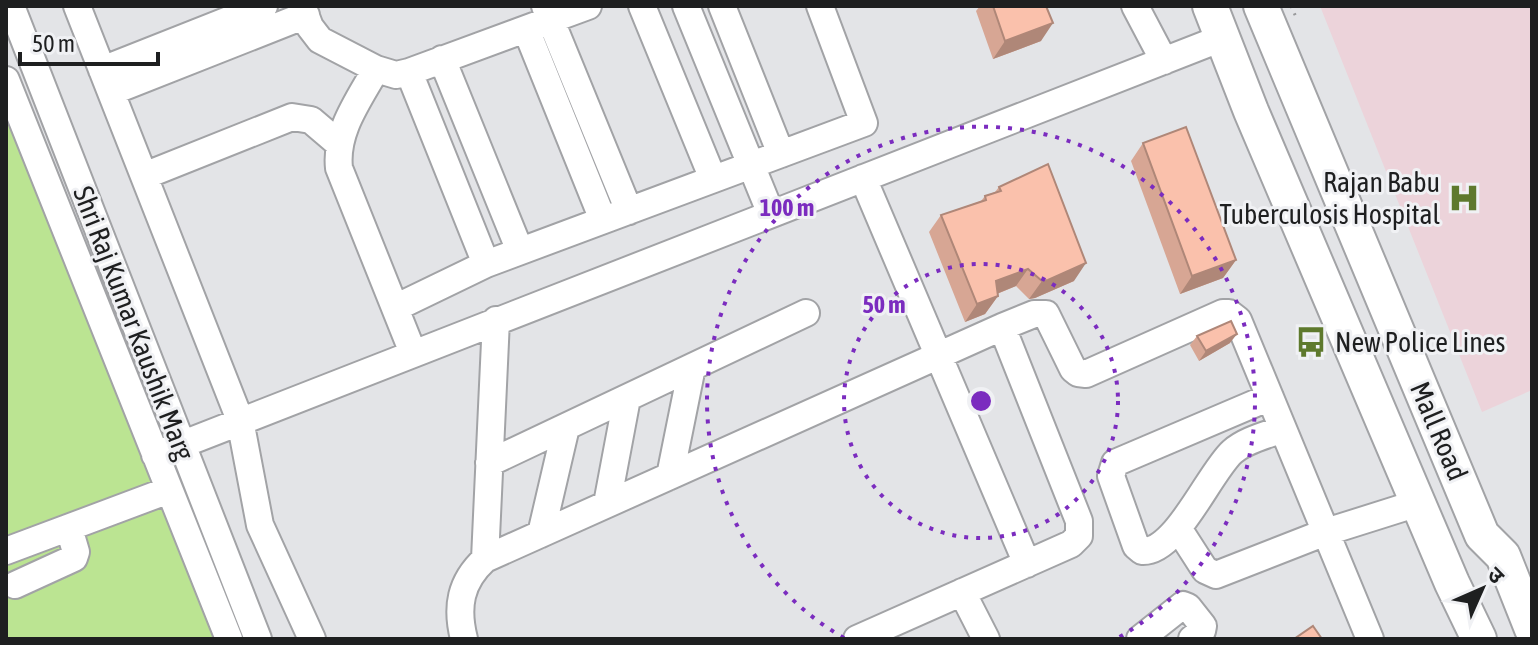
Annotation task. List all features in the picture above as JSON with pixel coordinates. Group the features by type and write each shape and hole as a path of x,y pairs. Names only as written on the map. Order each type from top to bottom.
{"main road":[{"path":"1210,6 1418,503 1479,639"},
{"name":"Mall Road","path":"1261,6 1482,535 1503,556 1532,629"}],"street":[{"name":"Shri Raj Kumar Kaushik Marg","path":"11,6 258,639"},
{"path":"77,6 240,420 260,525 312,639"},
{"path":"106,81 264,6"},
{"path":"106,81 304,10 314,34 320,40 376,69 396,75 526,29 548,13 588,6"},
{"path":"642,6 713,179"},
{"path":"686,6 771,214"},
{"path":"722,6 781,154"},
{"path":"395,308 486,264 864,123 820,6"},
{"path":"1135,6 1164,61"},
{"path":"548,13 629,211"},
{"path":"526,29 603,220"},
{"path":"155,455 1222,38"},
{"path":"442,59 520,251"},
{"path":"376,69 338,143 339,168 413,353"},
{"path":"409,72 486,264"},
{"name":"Shri Raj Kumar Kaushik Marg","path":"6,80 229,639"},
{"path":"144,176 292,117 311,120 338,143"},
{"path":"863,178 1027,564"},
{"path":"489,463 806,313"},
{"path":"464,639 460,619 461,595 470,572 485,559 1002,327 1034,314 1046,314 1073,369 1086,374 1229,313 1238,320 1370,639"},
{"path":"485,559 496,320"},
{"path":"857,639 1071,544 1079,536 1080,529 1002,327"},
{"path":"670,476 692,367"},
{"path":"1270,397 1115,463 1111,476 1136,546 1142,551 1154,549 1178,528 1235,449 1283,429"},
{"path":"607,504 627,398"},
{"path":"541,534 566,427"},
{"path":"6,551 169,490"},
{"path":"1140,639 1183,605 1209,574 1222,573 1326,532 1418,503"},
{"path":"6,560 19,594 74,558 76,552 69,528"},
{"path":"1178,528 1209,574"},
{"path":"962,592 986,639"},
{"path":"1183,605 1203,626 1202,631 1192,639"}],"shaded area":[{"name":"Rajan Babu Tuberculosis Hospital","path":"1320,6 1532,6 1532,390 1482,412"}],"green space":[{"path":"6,85 222,639 6,639"}],"building":[{"path":"993,6 1046,6 1053,23 1005,41"},
{"path":"1186,127 1236,260 1192,276 1143,143"},
{"path":"1048,164 1086,263 1048,280 1042,281 1028,269 996,281 998,296 977,304 941,215 986,200 985,196 1001,191 999,187"},
{"path":"1231,321 1237,334 1206,351 1197,336"},
{"path":"1313,626 1322,639 1294,639"}],"place":[{"name":"Rajan Babu Tuberculosis Hospital","path":"1464,198"},
{"name":"New Police Lines","path":"1311,342"}]}
